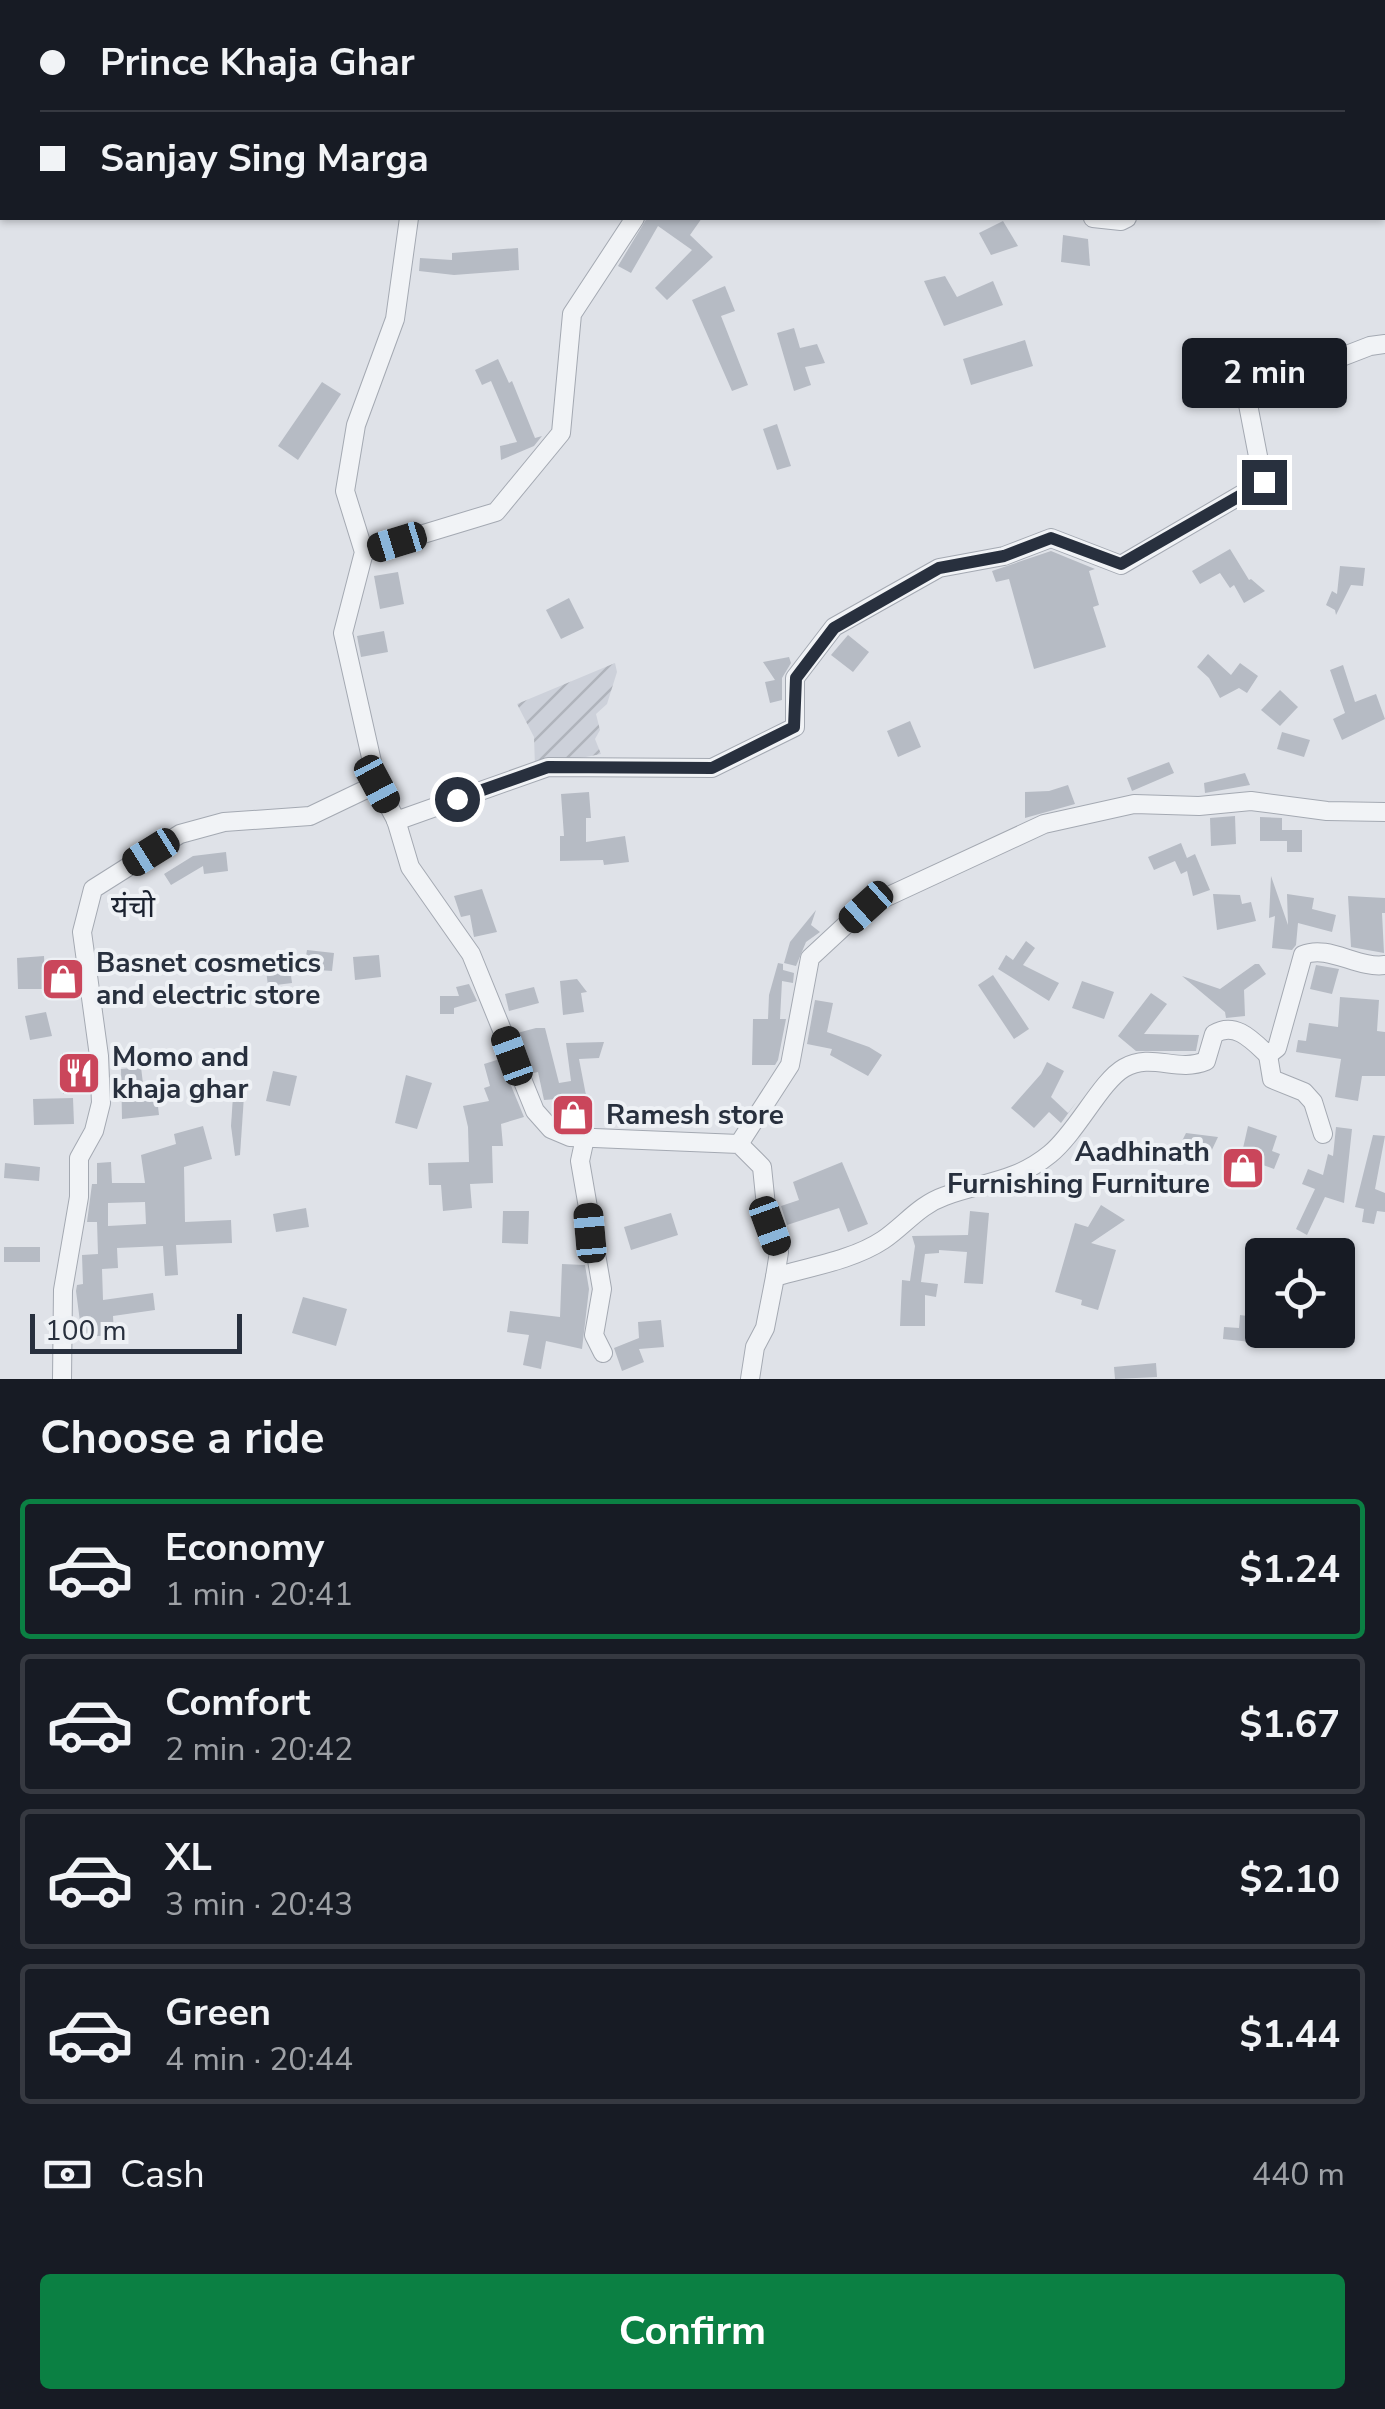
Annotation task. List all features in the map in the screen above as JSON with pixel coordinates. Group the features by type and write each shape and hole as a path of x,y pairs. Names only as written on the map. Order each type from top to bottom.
{"street":[{"path":"409,220 395,319 356,425 344,491 364,552 343,633 377,784 396,821 410,867 471,954 535,1111 551,1129 570,1137 739,1144 762,1167 766,1206 779,1252 765,1328 755,1347 750,1379"},
{"path":"364,552 496,512 561,433 572,314 635,220"},
{"path":"396,821 548,767 712,768 794,727 796,678 834,628 939,568 1004,556 1051,538 1121,564 1264,482 1246,394 1370,346 1385,344"},
{"path":"62,1379 63,1290 79,1198 79,1158 94,1131 101,1103 99,1056 82,932 93,889 180,834 224,822 310,816 377,784"},
{"path":"739,1144 790,1065 810,958 866,907 1044,824 1134,804 1199,806 1250,801 1327,812 1385,812"},
{"path":"1268,1055 1277,1048 1303,955 1311,952 1385,965"},
{"path":"775,1277 880,1242 919,1208 946,1195 1001,1182 1049,1156 1121,1069 1148,1060 1191,1067 1206,1061 1214,1034 1224,1028 1236,1030 1268,1055 1272,1079 1304,1092 1313,1102 1323,1134"},
{"path":"586,1138 580,1160 602,1289 594,1335 602,1353"}],"shaded area":[{"path":"615,663 617,672 607,704 596,714 600,730 595,739 601,754 535,767 534,737 517,704"}],"building":[{"path":"646,220 701,220 690,235 713,257 667,300 655,288 692,250 658,226 631,273 618,266"},
{"path":"1003,221 1018,246 991,255 979,233"},
{"path":"1063,235 1088,239 1090,266 1061,262"},
{"path":"518,248 519,270 454,275 419,271 420,258 452,260 452,253"},
{"path":"945,276 957,297 993,281 1003,305 944,326 924,281"},
{"path":"725,286 735,311 721,316 748,385 732,391 692,300"},
{"path":"794,328 800,348 817,344 825,363 805,367 811,385 794,391 777,333"},
{"path":"1025,340 1033,366 971,385 963,359"},
{"path":"498,359 509,383 512,381 535,438 542,436 534,446 501,460 500,446 517,442 491,381 482,385 475,370"},
{"path":"322,382 341,394 298,460 278,446"},
{"path":"777,424 791,466 777,470 763,429"},
{"path":"1230,549 1249,580 1265,591 1244,603 1234,585 1230,588 1220,573 1200,584 1192,571"},
{"path":"1051,551 1095,569 1089,571 1099,605 1093,607 1106,647 1034,669 1009,579 996,582 992,571"},
{"path":"1340,566 1365,568 1363,586 1351,585 1336,615 1326,605 1332,591 1337,594"},
{"path":"398,572 404,604 380,609 374,576"},
{"path":"569,598 584,628 561,639 546,610"},
{"path":"384,631 388,652 361,657 357,636"},
{"path":"848,635 869,652 853,672 831,655"},
{"path":"1208,654 1231,675 1240,663 1258,676 1247,693 1239,688 1220,698 1209,678 1197,667"},
{"path":"789,657 791,663 782,678 782,700 770,703 765,682 775,680 763,662"},
{"path":"1343,665 1355,702 1376,694 1385,719 1342,740 1333,719 1345,713 1330,670"},
{"path":"1280,690 1298,707 1280,726 1261,710"},
{"path":"910,721 921,747 898,757 887,731"},
{"path":"1282,732 1310,740 1304,757 1277,749"},
{"path":"1169,762 1174,773 1132,791 1127,778"},
{"path":"1245,773 1250,785 1205,793 1204,783"},
{"path":"1068,785 1075,804 1025,818 1025,792"},
{"path":"589,792 591,818 586,818 586,842 625,836 629,862 604,865 603,860 560,861 560,836 564,836 561,794"},
{"path":"1235,816 1236,844 1211,846 1210,818"},
{"path":"1260,817 1282,818 1282,830 1302,830 1302,852 1287,852 1287,841 1260,841"},
{"path":"1181,843 1187,858 1195,854 1210,890 1193,896 1187,871 1181,874 1175,861 1154,870 1148,857"},
{"path":"226,852 228,871 204,874 203,866 171,885 164,874 193,856"},
{"path":"1271,876 1288,925 1287,894 1314,898 1312,909 1336,915 1332,932 1298,923 1292,950 1272,948 1275,916 1269,918"},
{"path":"482,889 497,932 474,937 470,915 461,917 454,896"},
{"path":"1213,894 1240,895 1242,904 1251,902 1256,921 1217,930"},
{"path":"1348,896 1385,898 1384,953 1351,947"},
{"path":"816,910 811,925 820,932 806,942 796,966 784,963 790,942"},
{"path":"1026,941 1035,948 1023,965 1059,983 1049,1001 998,969 1006,955 1013,960"},
{"path":"307,950 334,953 332,971 290,968 292,983 268,986 265,962 306,956"},
{"path":"379,955 381,977 355,980 353,957"},
{"path":"44,956 45,977 72,974 73,989 18,989 17,958"},
{"path":"778,963 783,964 783,970 794,973 793,983 782,981 780,1019 786,1019 778,1060 775,1065 752,1065 753,1019 768,1019 769,995"},
{"path":"1255,964 1266,974 1244,990 1245,1016 1226,1018 1225,1012 1182,976 1220,989"},
{"path":"1316,965 1339,969 1332,994 1310,989"},
{"path":"993,975 1029,1029 1014,1039 978,985"},
{"path":"577,979 587,992 581,993 584,1012 563,1015 560,981"},
{"path":"1082,981 1114,992 1104,1019 1072,1008"},
{"path":"469,984 477,1001 454,1008 454,1014 440,1014 440,996 459,996 456,987"},
{"path":"534,987 539,1003 509,1011 505,994"},
{"path":"1151,993 1167,1004 1144,1034 1199,1035 1196,1051 1136,1051 1118,1036"},
{"path":"1340,997 1379,1000 1377,1031 1385,1032 1385,1076 1362,1076 1358,1101 1335,1097 1341,1059 1296,1052 1298,1040 1306,1041 1309,1023 1338,1027"},
{"path":"815,1000 833,1003 827,1032 882,1055 868,1076 830,1055 832,1049 807,1044"},
{"path":"46,1012 52,1036 30,1040 25,1016"},
{"path":"545,1028 559,1083 571,1081 566,1043 604,1042 599,1058 579,1059 590,1116 568,1123 558,1099 544,1100 538,1072 533,1073 517,1033"},
{"path":"86,1052 88,1094 63,1094 62,1053"},
{"path":"500,1059 524,1117 501,1124 503,1146 492,1146 493,1183 470,1184 472,1208 443,1211 441,1185 429,1185 428,1163 469,1162 463,1106 489,1101 484,1088 490,1086 484,1064"},
{"path":"1047,1062 1064,1071 1051,1097 1068,1113 1078,1100 1061,1123 1049,1112 1034,1128 1011,1108"},
{"path":"141,1067 144,1092 156,1090 159,1115 122,1119 121,1069"},
{"path":"273,1071 297,1076 290,1106 266,1101"},
{"path":"406,1075 432,1083 417,1129 395,1123"},
{"path":"233,1096 244,1096 240,1155 235,1156 231,1126"},
{"path":"73,1098 74,1124 34,1125 33,1099"},
{"path":"203,1126 212,1159 184,1167 185,1222 231,1220 232,1243 176,1245 178,1275 165,1276 163,1246 117,1248 118,1268 102,1269 103,1300 153,1293 155,1310 113,1316 114,1335 82,1337 76,1291 77,1285 83,1284 82,1255 98,1254 97,1222 87,1222 92,1184 97,1184 97,1163 111,1162 112,1183 145,1183 141,1155 176,1144 174,1134","holes":["145,1202 146,1224 108,1226 108,1203"]},
{"path":"1248,1126 1277,1136 1272,1151 1280,1154 1274,1169 1241,1157"},
{"path":"1336,1127 1352,1129 1344,1203 1325,1197 1307,1235 1296,1229 1315,1189 1302,1184 1308,1169 1323,1175 1328,1154 1333,1156"},
{"path":"1186,1133 1218,1137 1209,1156 1181,1143"},
{"path":"1373,1135 1385,1136 1375,1189 1385,1193 1385,1212 1377,1211 1374,1224 1362,1222 1364,1209 1355,1207"},
{"path":"842,1162 868,1224 848,1232 839,1208 787,1225 781,1206 799,1200 793,1182"},
{"path":"5,1163 40,1167 39,1181 4,1178"},
{"path":"1101,1205 1125,1220 1091,1243 1116,1250 1098,1310 1081,1305 1082,1300 1055,1292 1075,1223 1088,1227"},
{"path":"306,1208 309,1227 276,1232 273,1214"},
{"path":"503,1211 529,1211 528,1244 502,1243"},
{"path":"970,1211 989,1213 983,1284 964,1283 967,1252 939,1250 925,1254 921,1282 938,1284 936,1297 925,1295 925,1326 900,1326 902,1280 910,1281 915,1246 912,1236 968,1235"},
{"path":"671,1213 678,1235 631,1250 624,1227"},
{"path":"4,1247 40,1247 40,1262 4,1262"},
{"path":"562,1264 585,1265 589,1289 582,1349 546,1341 541,1369 523,1365 529,1335 507,1332 510,1311 560,1317"},
{"path":"303,1297 347,1309 336,1346 292,1333"},
{"path":"1240,1315 1245,1316 1245,1341 1223,1339 1224,1327 1239,1328"},
{"path":"661,1320 664,1347 639,1349 644,1362 622,1371 614,1348 639,1338 638,1322"},
{"path":"1156,1363 1157,1377 1115,1379 1114,1367"}],"place":[{"name":"Basnet cosmetics and electric store","path":"63,979"},
{"name":"Momo and khaja ghar","path":"79,1073"},
{"name":"Ramesh store","path":"573,1115"},
{"name":"Aadhinath Furnishing Furniture","path":"1243,1168"}],"district":[{"name":"यंचो","path":"133,907"}],"route":[{"path":"457,799 548,767 712,768 794,727 796,678 834,628 939,568 1004,556 1051,538 1121,564 1264,482"}]}
